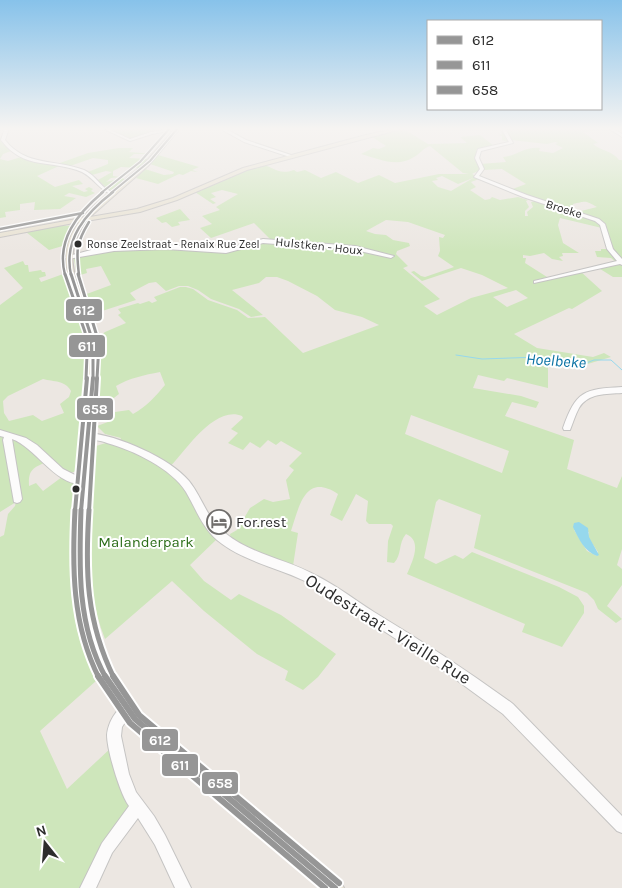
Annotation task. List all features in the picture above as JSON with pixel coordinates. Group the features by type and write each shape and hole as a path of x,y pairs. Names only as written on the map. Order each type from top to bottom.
{"main road":[{"path":"141,169 83,221 73,236 68,257 72,278 94,343 80,555 80,593 83,615 97,662 109,685 127,710 163,744 335,888"},
{"path":"0,235 48,225 116,215 160,204 245,169"}],"street":[{"path":"73,169 86,173 107,192 113,194"},
{"name":"Broeke","path":"482,169 476,176 537,201 597,220 602,226 610,249 621,262 536,282"},
{"name":"Hulstken - Houx","path":"68,257 114,249 166,247 226,251 263,241 355,248 391,256"},
{"path":"567,428 580,398 591,393 622,390"},
{"path":"4,434 19,438 28,443 64,476 85,480"},
{"path":"4,434 17,499"},
{"name":"Oudestraat - Vieille Rue","path":"88,436 109,439 168,468 185,483 206,521 221,537 242,552 261,561 308,577 437,657 489,693 508,708 622,826"},
{"path":"127,710 116,724 114,736 122,774 130,797 138,805 160,840 182,888"},
{"path":"88,888 107,848 138,805"}],"green space":[{"path":"0,169 51,169 37,176 55,187 79,180 83,184 72,186 84,192 88,191 85,189 89,187 95,193 86,197 69,193 64,196 76,198 60,209 34,210 35,202 20,204 20,210 5,212 6,217 0,218"},
{"path":"94,169 116,169 113,171 113,176 119,177 111,178 106,182 122,178 126,180 115,189 109,190 98,180 112,172 106,171 92,175 88,172"},
{"path":"145,169 164,175 173,174 174,172 166,169 193,169 198,172 191,171 183,175 179,174 158,184 136,178"},
{"name":"Malanderpark","path":"244,169 275,169 283,172 305,170 321,178 336,172 358,183 379,175 395,183 439,174 469,174 463,173 459,169 480,169 472,174 487,181 479,179 471,182 476,187 470,190 485,200 492,197 500,200 518,197 528,200 526,201 529,207 525,211 525,216 528,216 527,212 533,207 531,202 536,201 597,221 602,228 560,218 558,225 563,243 579,253 562,253 563,256 559,257 563,261 552,259 544,253 530,256 523,255 523,258 526,258 525,263 547,277 533,281 536,283 580,271 602,291 572,309 569,308 514,334 537,348 593,357 604,353 611,357 581,366 548,359 548,388 507,378 504,381 478,375 473,388 521,396 539,402 536,408 512,402 505,416 574,440 567,469 617,488 622,476 622,549 617,565 622,569 622,585 607,606 622,619 616,623 598,609 594,600 587,593 474,548 481,515 439,499 436,502 424,558 436,564 455,555 463,559 472,552 559,587 578,597 584,606 584,613 562,647 522,632 525,624 407,574 415,547 411,537 406,534 394,563 387,562 388,541 393,526 391,524 369,524 366,521 368,501 356,494 342,521 330,515 338,494 327,488 318,487 305,495 291,531 298,533 293,566 287,567 231,540 230,534 237,530 250,508 264,499 273,502 290,499 286,480 294,470 289,466 302,453 281,441 276,445 268,440 260,448 250,442 243,450 228,443 238,433 231,429 243,418 242,416 231,414 211,423 168,469 188,496 206,528 217,539 190,565 204,581 231,600 239,594 281,615 336,654 318,677 303,690 285,680 288,671 257,654 204,611 172,581 105,639 93,595 91,573 90,527 93,458 96,446 109,442 118,444 121,438 105,434 97,426 108,422 107,417 115,412 129,410 133,414 150,401 165,385 160,372 143,376 116,386 119,394 110,401 98,403 99,337 105,332 126,323 118,315 121,313 118,309 149,301 152,303 157,301 154,297 180,287 186,287 193,289 208,300 237,310 248,318 265,317 303,353 379,325 362,317 335,310 317,296 277,277 266,277 259,283 232,290 263,315 251,317 239,309 211,299 188,286 179,286 166,291 156,282 149,283 130,293 136,300 93,314 84,295 111,285 101,266 86,269 87,273 77,276 74,259 94,252 165,248 220,251 269,241 270,239 254,223 211,238 200,228 212,224 202,216 220,210 216,207 238,194 222,190 211,193 216,197 210,199 216,203 213,204 195,192","holes":["442,176 458,184 473,178 451,191 438,187 432,181 438,180 436,178","386,220 408,222 445,235 443,238 439,237 440,251 438,256 454,267 425,277 414,271 411,272 422,281 461,268 482,275 508,288 471,298 437,315 424,306 440,299 403,268 408,266 396,254 397,251 410,246 409,243 393,240 386,235 366,231","516,290 528,298 507,307 493,297","411,415 509,451 502,473 405,434","574,530 589,532 588,537 598,552 597,556 587,551"]},
{"path":"503,169 622,169 622,277 613,277 597,267 617,263 611,258 597,257 595,251 607,249 610,252 611,244 605,224 592,217 572,211 597,207 588,202 583,202 573,204 573,209 570,210 510,190 526,184"},
{"path":"180,209 190,220 178,222 180,225 172,227 156,218"},
{"path":"56,225 74,226 66,245 49,250 26,232"},
{"path":"23,261 25,265 28,265 29,272 41,270 45,272 46,276 39,278 41,282 66,273 86,328 88,348 79,467 74,472 67,473 50,460 36,467 31,472 29,480 29,486 36,483 43,491 62,477 75,484 71,564 72,596 75,621 80,639 96,681 40,731 67,789 112,747 131,805 83,888 0,888 0,537 4,535 8,514 16,502 0,512 0,305 23,288 4,268","holes":["43,379 59,382 69,387 71,391 69,397 60,404 64,413 42,421 33,415 9,421 4,413 3,401 8,396"]}],"water":[{"path":"579,522 588,528 589,537 599,555 593,554 585,548 580,540 573,527 574,523"}],"waterway":[{"name":"Hoelbeke","path":"456,355 482,359 540,357 581,365 594,360 611,360 622,370"}],"transit line":[{"name":"611","path":"131,169 96,198 76,218 64,243 62,256 63,269 85,332 87,345 86,384 75,508 73,568 79,624 86,649 100,679 130,723 325,888"},
{"name":"612","path":"141,169 103,200 83,220 76,231 69,256 73,281 90,330 94,352 80,538 81,597 85,624 92,648 106,677 135,719 335,888"},
{"name":"658","path":"0,229 83,213"},
{"name":"658","path":"89,222 80,237 76,250 79,279 95,325 99,343 86,555 92,620 104,659 125,696 139,715 339,883"}],"place":[{"name":"Ronse Zeelstraat - Renaix Rue Zeel","path":"78,244"},
{"name":"For.rest","path":"219,522"}]}
